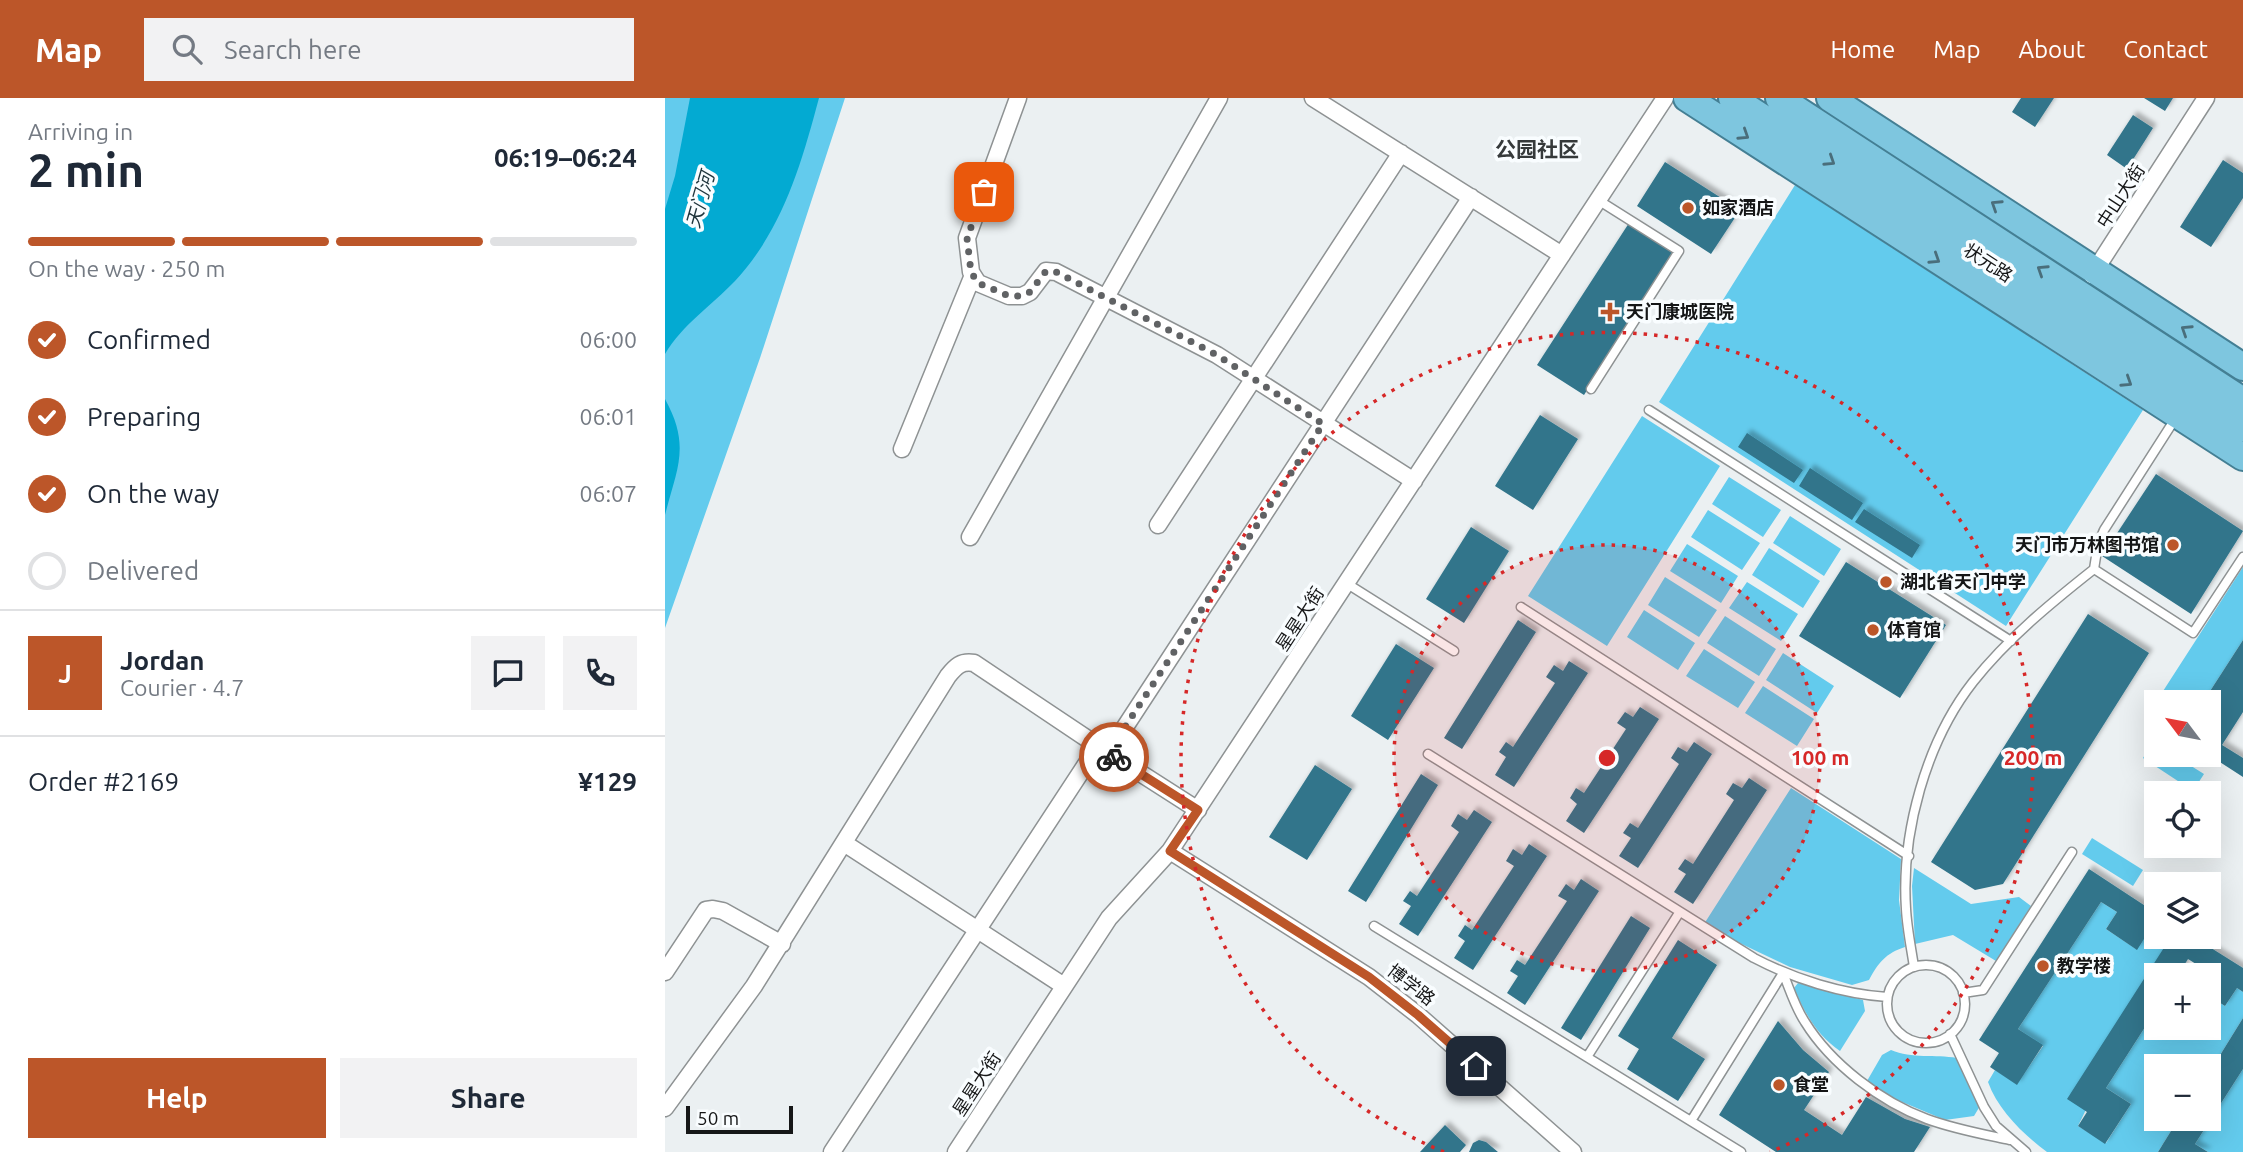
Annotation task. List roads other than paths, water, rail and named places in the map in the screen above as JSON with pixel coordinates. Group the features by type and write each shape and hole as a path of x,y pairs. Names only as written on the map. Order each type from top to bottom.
{"highway":[{"path":"1687,98 2190,395 2243,457"},
{"name":"状元路","path":"1732,98 2073,304"},
{"name":"状元路","path":"1779,98 2073,304 2190,395 2243,428"},
{"path":"1830,98 2243,367"},
{"name":"状元路","path":"2190,395 2243,401"}],"street":[{"path":"1018,98 967,238 973,275 978,283 1009,296 1022,296 1030,292 1046,271 1056,272 1217,355 1414,481"},
{"path":"970,537 1219,98"},
{"path":"1313,98 1562,255"},
{"name":"星星大街","path":"956,1152 1109,918 1170,851 1198,810 1665,98"},
{"name":"中山大街","path":"2073,304 2206,98"},
{"path":"1158,525 1401,153"},
{"path":"832,1152 978,930 1323,424 1471,197"},
{"path":"902,449 973,275"},
{"path":"665,1108 754,986 948,676 955,667 965,661 974,663 1198,810"},
{"path":"844,843 1064,986"},
{"name":"博学路","path":"1170,851 1369,977 1418,1015 1573,1152"},
{"path":"665,972 706,910 723,911 782,944"}],"lane":[{"path":"1591,389 1679,251 1598,200"},
{"path":"1915,967 1906,907 1909,856 1915,809 1936,747 1968,689 2011,641 2094,569 2098,544 2104,530 2190,395"},
{"path":"1649,410 2011,641"},
{"path":"2094,569 2193,633 2243,557"},
{"path":"1346,583 1454,651"},
{"path":"1521,607 1909,856"},
{"path":"1428,754 1735,948 1783,973 1866,996 1887,997"},
{"path":"1963,993 1983,990 2071,852"},
{"path":"1587,1057 1679,913"},
{"path":"1374,926 1741,1152"},
{"path":"1915,967 1939,967 1958,982 1963,993 1963,1014 1959,1024 1941,1040 1915,1042 1903,1036 1889,1017 1887,997 1897,978 1915,967"},
{"path":"1691,1121 1783,973"},
{"path":"1783,973 1794,1002 1814,1036 1831,1054 1875,1090 1924,1118 1950,1127 2010,1140"},
{"path":"1950,1034 1996,1126 2026,1152"}],"water":[{"name":"天门河","path":"690,98 819,98 797,172 766,240 735,281 689,324 665,354 665,209 675,176"},
{"path":"665,399 678,430 680,444 677,470 665,515"}],"place":[{"name":"如家酒店","path":"1688,208"},
{"name":"天门康城医院","path":"1610,312"},
{"name":"天门市万林图书馆","path":"2173,545"},
{"name":"湖北省天门中学","path":"1886,582"},
{"name":"体育馆","path":"1873,630"},
{"name":"教学楼","path":"2043,966"},
{"name":"食堂","path":"1779,1085"}],"district":[{"name":"公园社区","path":"1537,150"}]}
